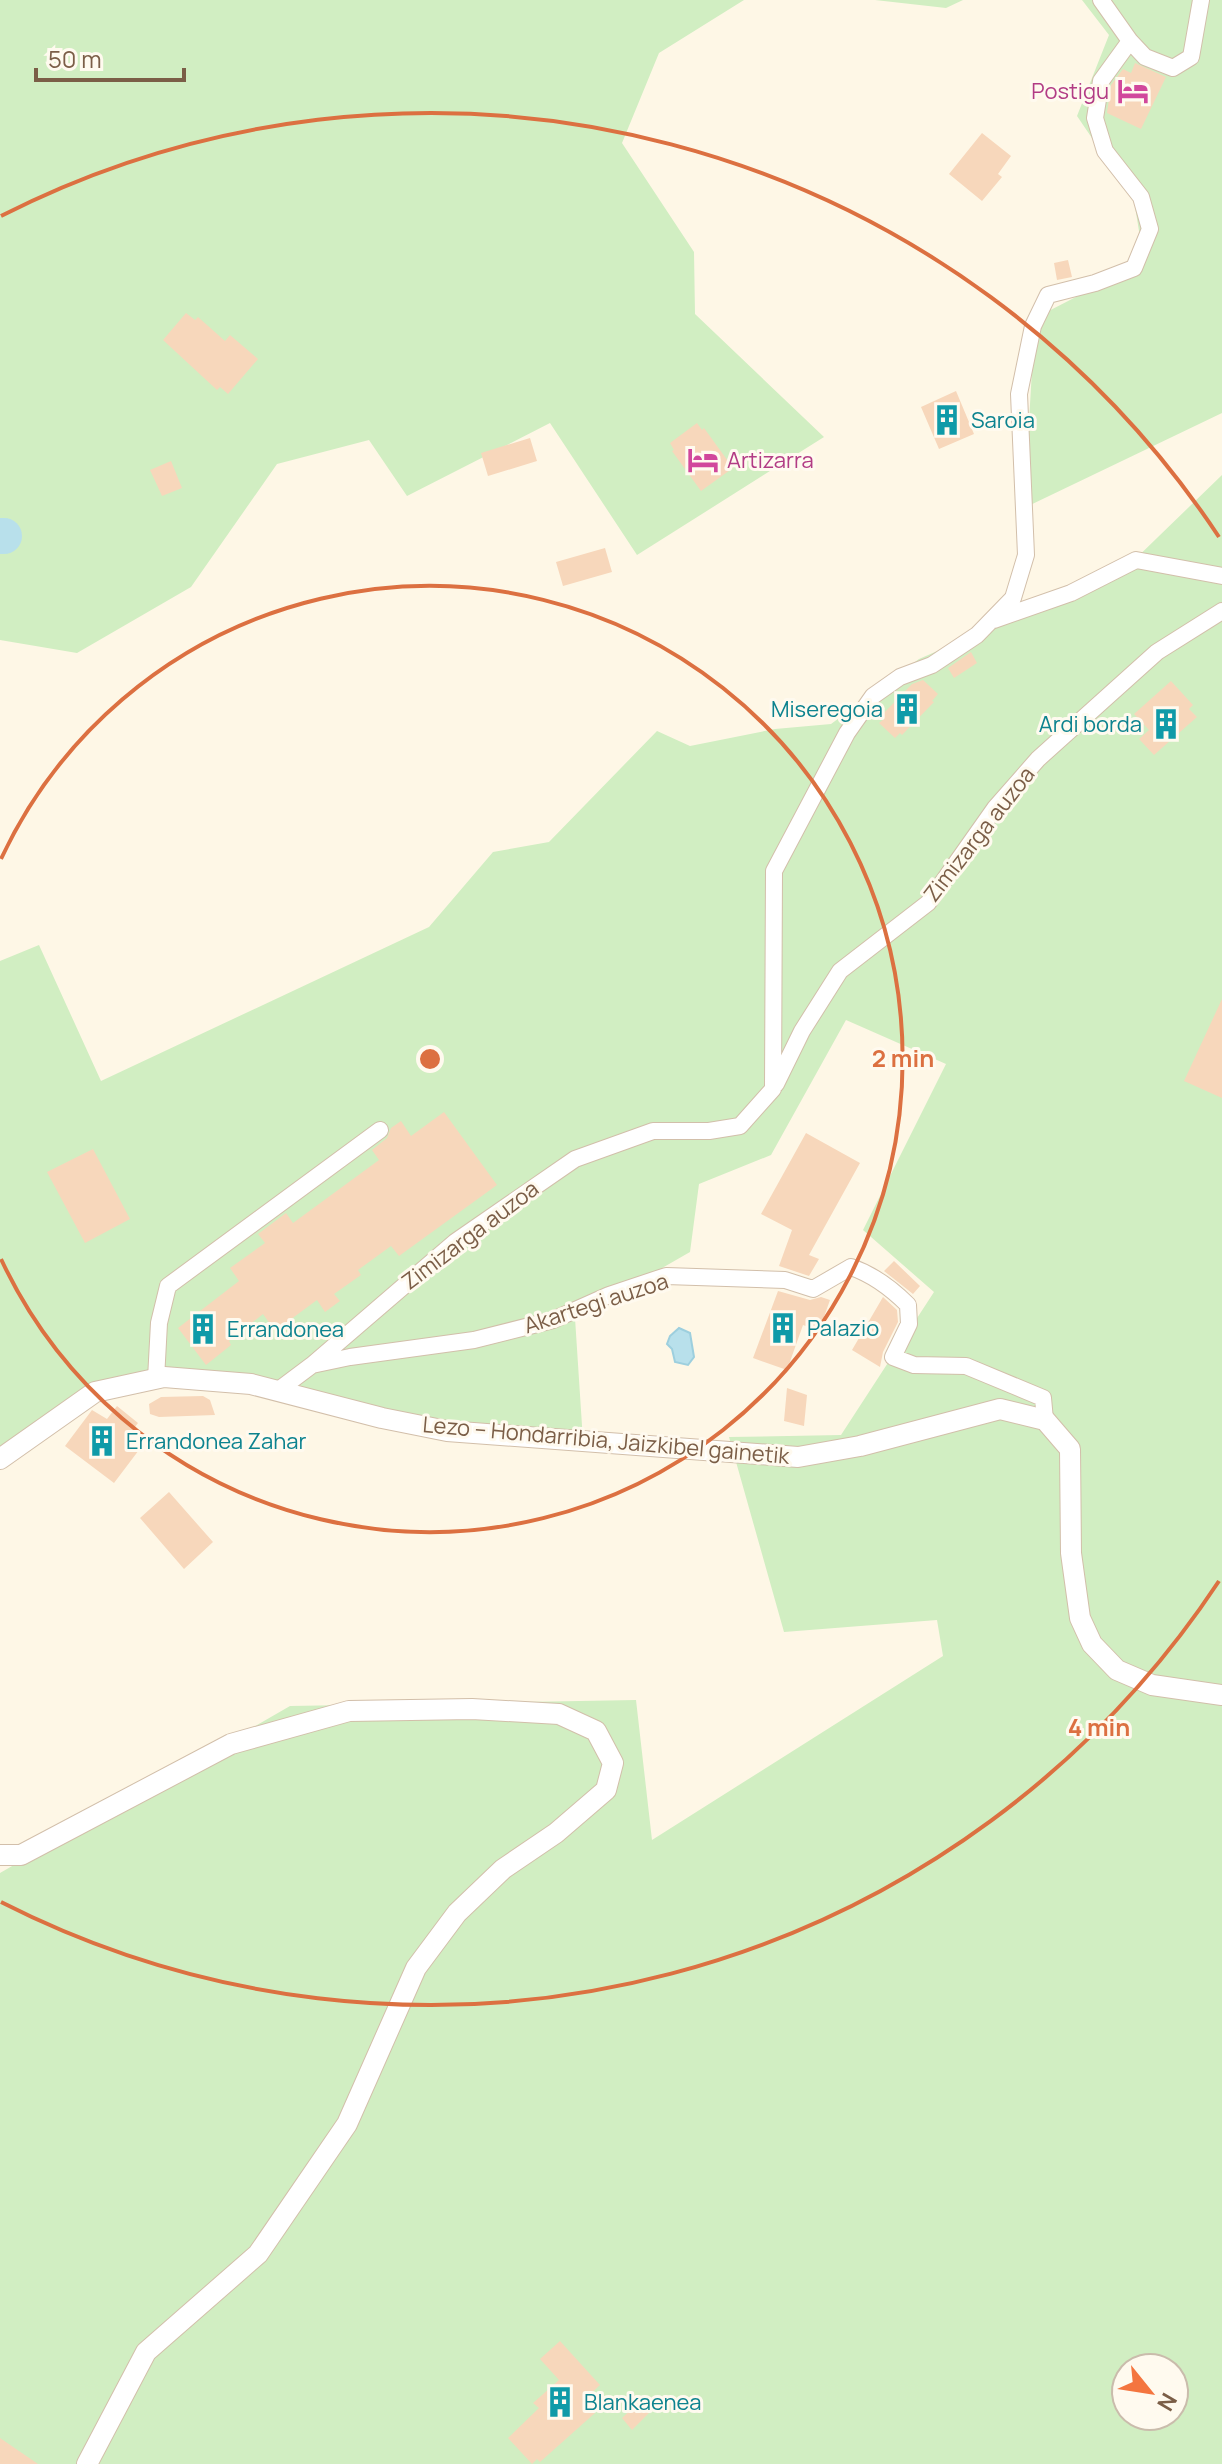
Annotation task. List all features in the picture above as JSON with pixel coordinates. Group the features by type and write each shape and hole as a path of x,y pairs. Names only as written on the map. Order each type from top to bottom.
{"street":[{"path":"1101,0 1145,57 1173,68 1191,57 1201,0"},
{"path":"773,1089 774,871 847,733 873,696 900,677 932,665 977,635 1013,598 1026,555 1019,394 1033,326 1048,295 1095,283 1134,268 1150,229 1141,197 1105,151 1095,118 1101,81 1130,41"},
{"path":"990,621 1071,593 1136,560 1222,576"},
{"name":"Zimizarga auzoa","path":"312,1365 455,1242 575,1159 653,1131 709,1131 740,1126 773,1089 802,1031 840,971 928,903 995,808 1038,759 1157,652 1222,611"},
{"path":"156,1379 159,1323 168,1286 380,1130"},
{"name":"Akartegi auzoa","path":"280,1389 312,1365 474,1340 553,1320 609,1295 666,1276 785,1280 813,1289 851,1267 869,1273 908,1305 909,1324 893,1357 914,1365 966,1366 1043,1398 1045,1420"},
{"name":"Lezo – Hondarribia, Jaizkibel gainetik","path":"0,1459 95,1392 164,1377 280,1389 382,1418 447,1431 798,1457 860,1446 1000,1409 1045,1420"},
{"path":"1045,1420 1070,1449 1071,1553 1080,1618 1092,1644 1117,1670 1152,1685 1222,1695"},
{"path":"0,1855 21,1855 231,1744 349,1711 472,1709 559,1714 596,1731 613,1763 606,1790 556,1833 503,1869 457,1913 416,1968 347,2124 258,2254 146,2352 87,2464"}],"green space":[{"path":"0,0 744,0 659,53 622,143 694,252 695,314 824,437 637,555 550,423 407,496 369,440 277,464 191,587 77,653 0,640"},
{"path":"875,0 963,0 946,8"},
{"path":"1082,0 1222,0 1222,413 1024,508 1035,318 1144,262 1134,200 1077,116 1109,35"},
{"path":"1222,475 1222,2464 0,2464 0,1873 290,1706 636,1700 652,1840 943,1656 937,1620 784,1632 729,1437 841,1435 934,1292 863,1230 946,1064 846,1020 771,1155 699,1184 690,1252 575,1318 583,1441 132,1376 0,1468 0,961 39,945 101,1081 429,927 493,852 549,842 657,731 690,746 775,729 831,724 919,659 1125,569"}],"water":[{"path":"679,1328 690,1333 694,1357 688,1365 675,1362 672,1349 667,1344"}],"building":[{"name":"Postigu","path":"1135,63 1166,77 1141,129 1107,113 1111,85 1123,69 1131,73"},
{"path":"982,133 1011,156 998,174 1002,177 982,201 949,174"},
{"path":"1068,260 1072,277 1057,280 1054,263"},
{"path":"186,313 195,320 198,317 225,341 230,335 258,359 228,394 220,387 217,390 163,340"},
{"name":"Saroia","path":"956,391 974,434 939,449 921,407"},
{"name":"Artizarra","path":"697,423 733,468 701,491 672,451 670,443"},
{"path":"530,438 537,461 488,476 481,453"},
{"path":"171,461 182,488 162,496 150,470"},
{"path":"605,548 612,572 563,586 556,562"},
{"path":"971,652 977,663 954,678 948,668"},
{"name":"Miseregoia","path":"923,680 938,694 902,735 900,733 895,738 879,723 884,719 881,716 912,684"},
{"name":"Ardi borda","path":"1171,681 1193,705 1189,709 1197,717 1154,755 1139,739 1149,730 1134,714"},
{"path":"1222,999 1222,1098 1184,1081"},
{"path":"444,1112 497,1185 399,1256 391,1246 358,1270 361,1275 334,1294 340,1301 325,1312 317,1300 275,1331 263,1314 229,1341 231,1345 206,1365 178,1328 239,1281 230,1268 265,1243 258,1234 286,1213 293,1223 379,1160 372,1150 401,1121 411,1136"},
{"path":"806,1133 860,1163 809,1255 819,1259 809,1276 779,1266 792,1230 761,1214"},
{"path":"93,1149 130,1219 85,1243 47,1172"},
{"path":"894,1261 920,1286 913,1294 884,1271"},
{"name":"Palazio","path":"778,1291 810,1300 821,1297 830,1300 819,1331 803,1325 787,1370 753,1358"},
{"path":"883,1297 897,1310 898,1322 883,1352 880,1367 852,1350"},
{"path":"787,1388 807,1395 804,1426 784,1421"},
{"path":"203,1396 210,1400 215,1415 159,1417 150,1414 149,1404 161,1397"},
{"name":"Errandonea Zahar","path":"117,1406 138,1423 128,1436 142,1446 114,1483 65,1446 92,1410 107,1419"},
{"path":"169,1492 213,1542 184,1569 140,1518"},
{"name":"Blankaenea","path":"560,2341 600,2385 584,2400 595,2413 540,2462 537,2459 532,2464 508,2438 539,2408 533,2403 559,2380 540,2359"},
{"path":"643,2398 653,2409 632,2430 622,2418"},
{"path":"0,2438 38,2464 0,2464"}],"place":[{"name":"Postigu","path":"1133,91"},
{"name":"Saroia","path":"947,420"},
{"name":"Artizarra","path":"703,460"},
{"name":"Miseregoia","path":"907,709"},
{"name":"Ardi borda","path":"1166,724"},
{"name":"Palazio","path":"783,1328"},
{"name":"Errandonea","path":"203,1329"},
{"name":"Errandonea Zahar","path":"102,1441"},
{"name":"Blankaenea","path":"560,2402"}]}
